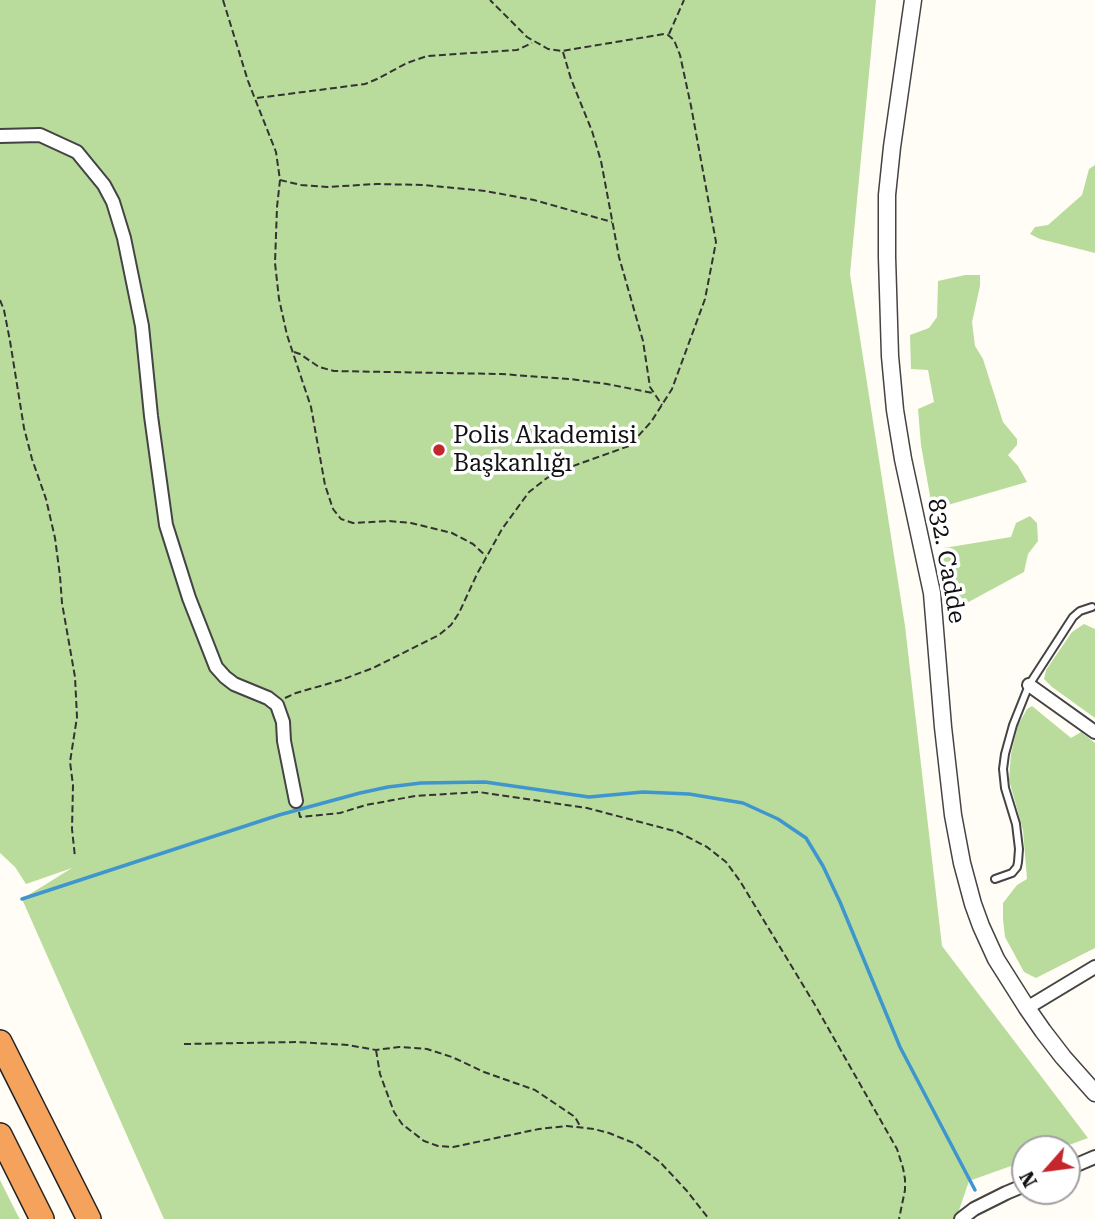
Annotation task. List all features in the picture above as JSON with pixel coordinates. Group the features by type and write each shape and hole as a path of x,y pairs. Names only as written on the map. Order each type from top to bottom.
{"highway":[{"path":"0,1042 89,1219"},
{"path":"0,1135 42,1219"}],"street":[{"name":"832. Cadde","path":"913,0 887,195 890,356 895,410 932,593 953,815 973,904 996,958 1027,1008 1063,1057 1095,1093"},
{"path":"0,136 40,135 77,152 104,185 113,202 124,238 142,326 166,525 189,598 216,667 234,684 268,698 277,705 283,723 284,741 298,807"},
{"path":"1029,685 1095,732"},
{"path":"1027,1008 1095,967"},
{"path":"961,1219 974,1209 1011,1191"}],"lane":[{"path":"995,878 1012,873 1018,862 1016,824 1005,788 1003,769 1013,725 1029,685 1073,617 1092,607"}],"path":[{"path":"223,0 255,99 276,152 280,180 276,221 276,281 282,317 311,407 333,509 341,519 353,523 400,522 422,525 466,539 486,556"},
{"path":"277,705 296,693 365,671 439,635 451,625 459,614 486,556 522,501 538,485 559,471 629,446 646,428 672,389 705,299 716,242 703,164 680,55 674,40 664,34 562,51 548,49 533,42 490,0"},
{"path":"668,35 684,0"},
{"path":"255,99 355,86 427,56 517,50 533,42"},
{"path":"562,51 599,153 619,257 640,331 650,387 662,406"},
{"path":"280,180 327,187 424,185 485,191 534,200 613,222"},
{"path":"0,300 10,341 24,428 55,538 62,603 75,677 77,717 70,762 75,857"},
{"path":"293,352 298,352 319,367 334,371 501,374 597,382 654,394"},
{"path":"298,807 300,817 340,813 415,796 479,792 587,808 678,832 707,846 726,862 740,881 816,1005 897,1149 905,1179 899,1219"},
{"path":"184,1044 316,1042 376,1050 392,1047 427,1049 536,1090 575,1116 580,1127"},
{"path":"376,1050 380,1074 394,1112 415,1136 431,1144 453,1147 553,1127 580,1127 616,1135 649,1152 674,1176 709,1219"}],"green space":[{"name":"Polis Akademisi Başkanlığı","path":"0,0 876,0 850,274 905,626 942,946 1088,1138 1081,1141 1081,1135 1011,1135 1011,1166 969,1181 956,1219 164,1219 22,899 72,868 26,884 15,867 0,853"},
{"path":"1095,165 1095,253 1030,234 1035,227 1048,225 1082,195 1089,169"},
{"path":"965,275 980,275 972,322 975,346 983,359 1003,422 1017,439 1017,445 1008,455 1027,482 934,509 921,445 918,409 934,402 928,370 911,369 910,335 929,328 937,317 938,281"},
{"path":"1030,516 1037,523 1038,541 1028,554 1024,572 963,605 959,620 951,623 942,552 944,548 1011,537 1016,523"},
{"path":"1084,624 1095,629 1095,718 1044,679 1046,670 1072,632"},
{"path":"1032,706 1071,738 1081,732 1095,743 1095,948 1036,978 1024,972 1005,937 1003,919 1003,903 1017,885 1027,879 1023,830 1009,780 1011,754 1018,725 1027,709"},
{"path":"0,1180 16,1212 20,1219 0,1219"}],"waterway":[{"path":"22,899 279,815 388,787 421,783 485,782 589,797 643,792 689,794 743,803 778,819 806,838 823,866 900,1047 975,1190"}],"place":[{"name":"Polis Akademisi Başkanlığı","path":"439,450"}]}
